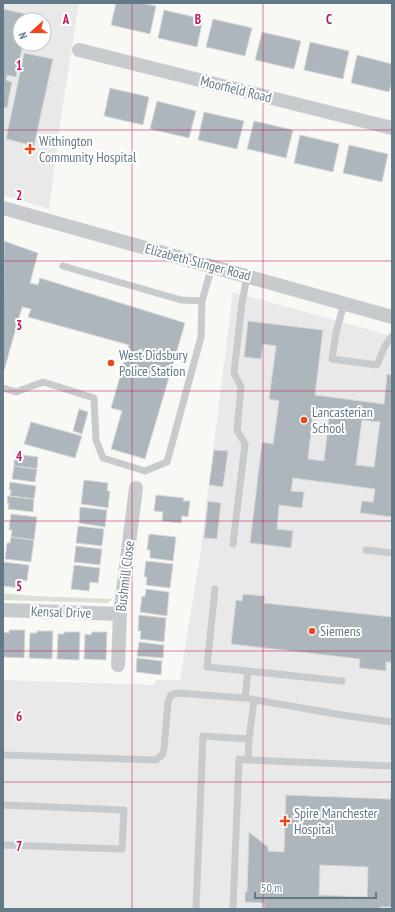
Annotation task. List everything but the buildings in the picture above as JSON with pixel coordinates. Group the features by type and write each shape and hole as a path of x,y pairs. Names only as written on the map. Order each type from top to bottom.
{"street":[{"name":"Moorfield Road","path":"79,50 392,128"},
{"name":"Elizabeth Slinger Road","path":"3,208 392,317"},
{"name":"Bushmill Close","path":"118,665 120,614 136,488"},
{"name":"Kensal Drive","path":"3,610 120,614"}],"lane":[{"path":"63,266 181,300 202,301"},
{"path":"3,388 16,392 43,382 94,398 96,440 103,458 145,471 167,462 201,337 202,301 212,266"},
{"path":"233,544 244,444 237,430 241,387 234,373 242,303 247,276"},
{"path":"344,303 336,333 332,359 376,365 385,346 392,336"},
{"path":"366,550 392,553"},
{"path":"215,589 207,667 342,681"},
{"path":"245,698 248,671"},
{"path":"3,755 156,760 162,755 164,749 166,711 168,702 171,695 184,693 245,698 392,722"},
{"path":"248,760 254,700"},
{"path":"196,909 203,736 249,739"},
{"path":"233,909 239,759 392,766"},
{"path":"3,805 124,810 122,849 3,845"}],"shaded area":[{"name":"Withington Community Hospital","path":"3,3 79,3 63,104 49,209 3,195"},
{"path":"233,292 392,336 392,909 3,909 3,680 154,685 156,680 180,680 200,556"},
{"path":"3,593 33,596 112,599 108,603 3,600"}],"place":[{"name":"Withington Community Hospital","path":"30,149"},
{"name":"West Didsbury Police Station","path":"111,363"},
{"name":"Lancasterian School","path":"304,420"},
{"name":"Siemens","path":"312,631"},
{"name":"Spire Manchester Hospital","path":"285,821"}]}
